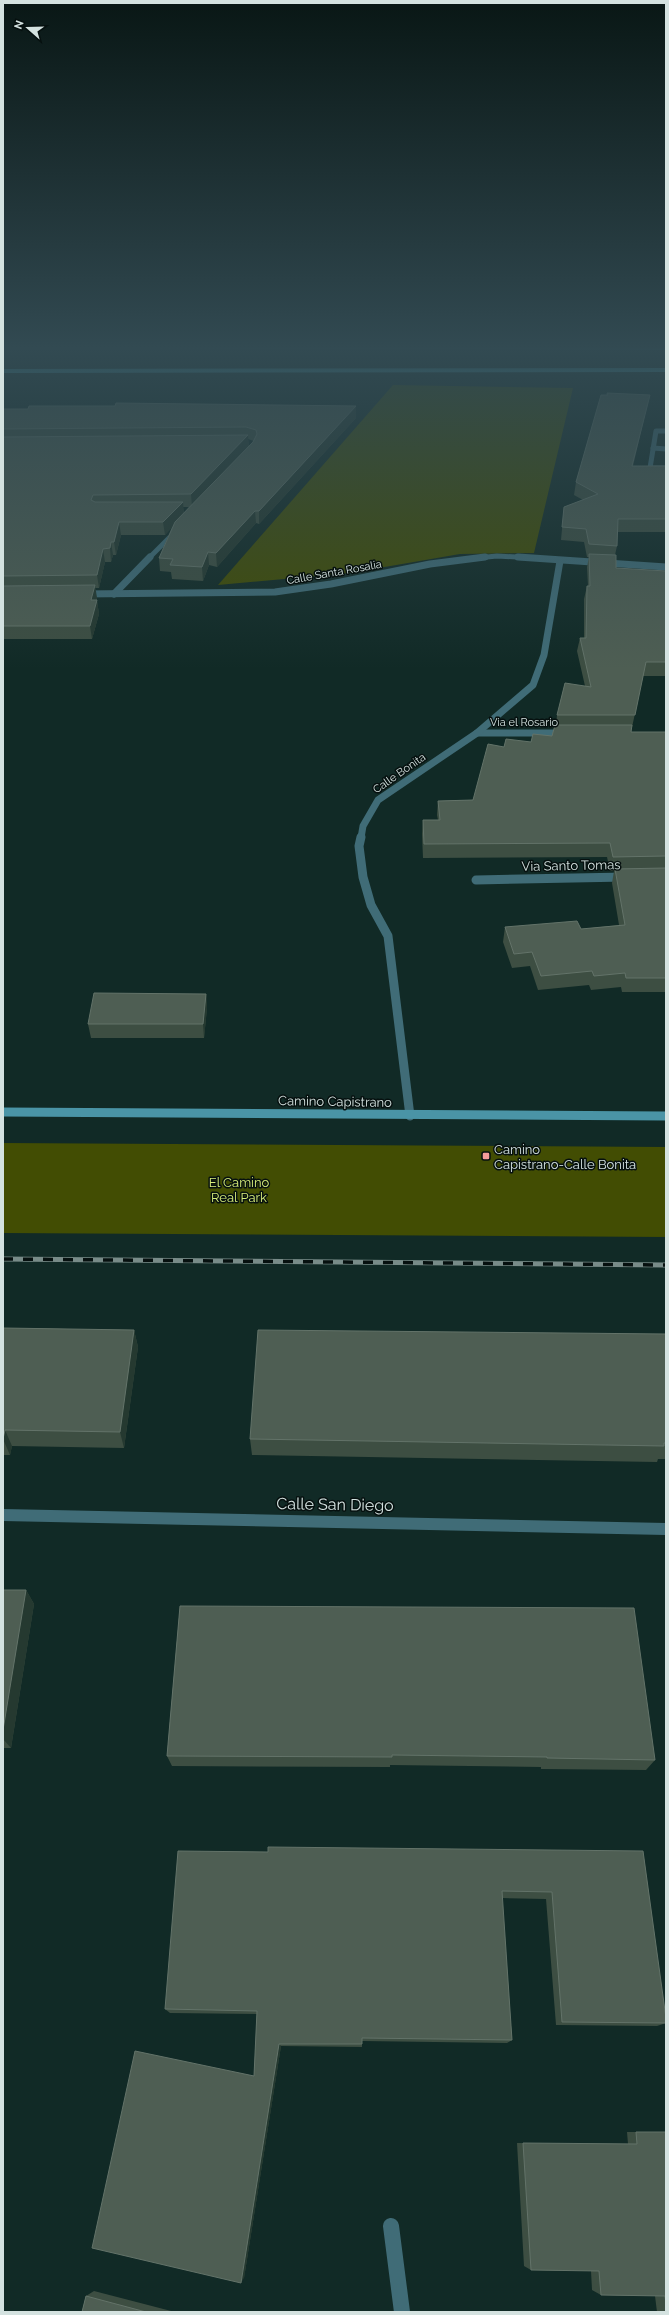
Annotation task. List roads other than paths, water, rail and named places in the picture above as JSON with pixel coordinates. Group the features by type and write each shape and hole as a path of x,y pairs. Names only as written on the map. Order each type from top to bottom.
{"main road":[{"name":"Camino Capistrano","path":"3,1112 231,1112 410,1116 666,1116"}],"street":[{"path":"652,453 650,468 666,468"},
{"path":"114,594 179,528"},
{"name":"Calle Santa Rosalia","path":"74,594 275,592 331,584 445,562 497,556 666,567"},
{"name":"Calle Bonita","path":"410,1116 388,936 371,905 363,877 359,846 363,826 378,800 477,733 533,685 544,655 560,561"},
{"name":"Via el Rosario","path":"477,733 572,733"},
{"name":"Via Santo Tomas","path":"476,880 636,876"},
{"name":"Calle San Diego","path":"3,1514 666,1529"},
{"path":"390,2226 402,2312"}],"railway":[{"path":"3,1259 666,1265"}],"place":[{"name":"Camino Capistrano-Calle Bonita","path":"486,1156"}],"park label":[{"name":"El Camino Real Park","path":"239,1190"}]}
